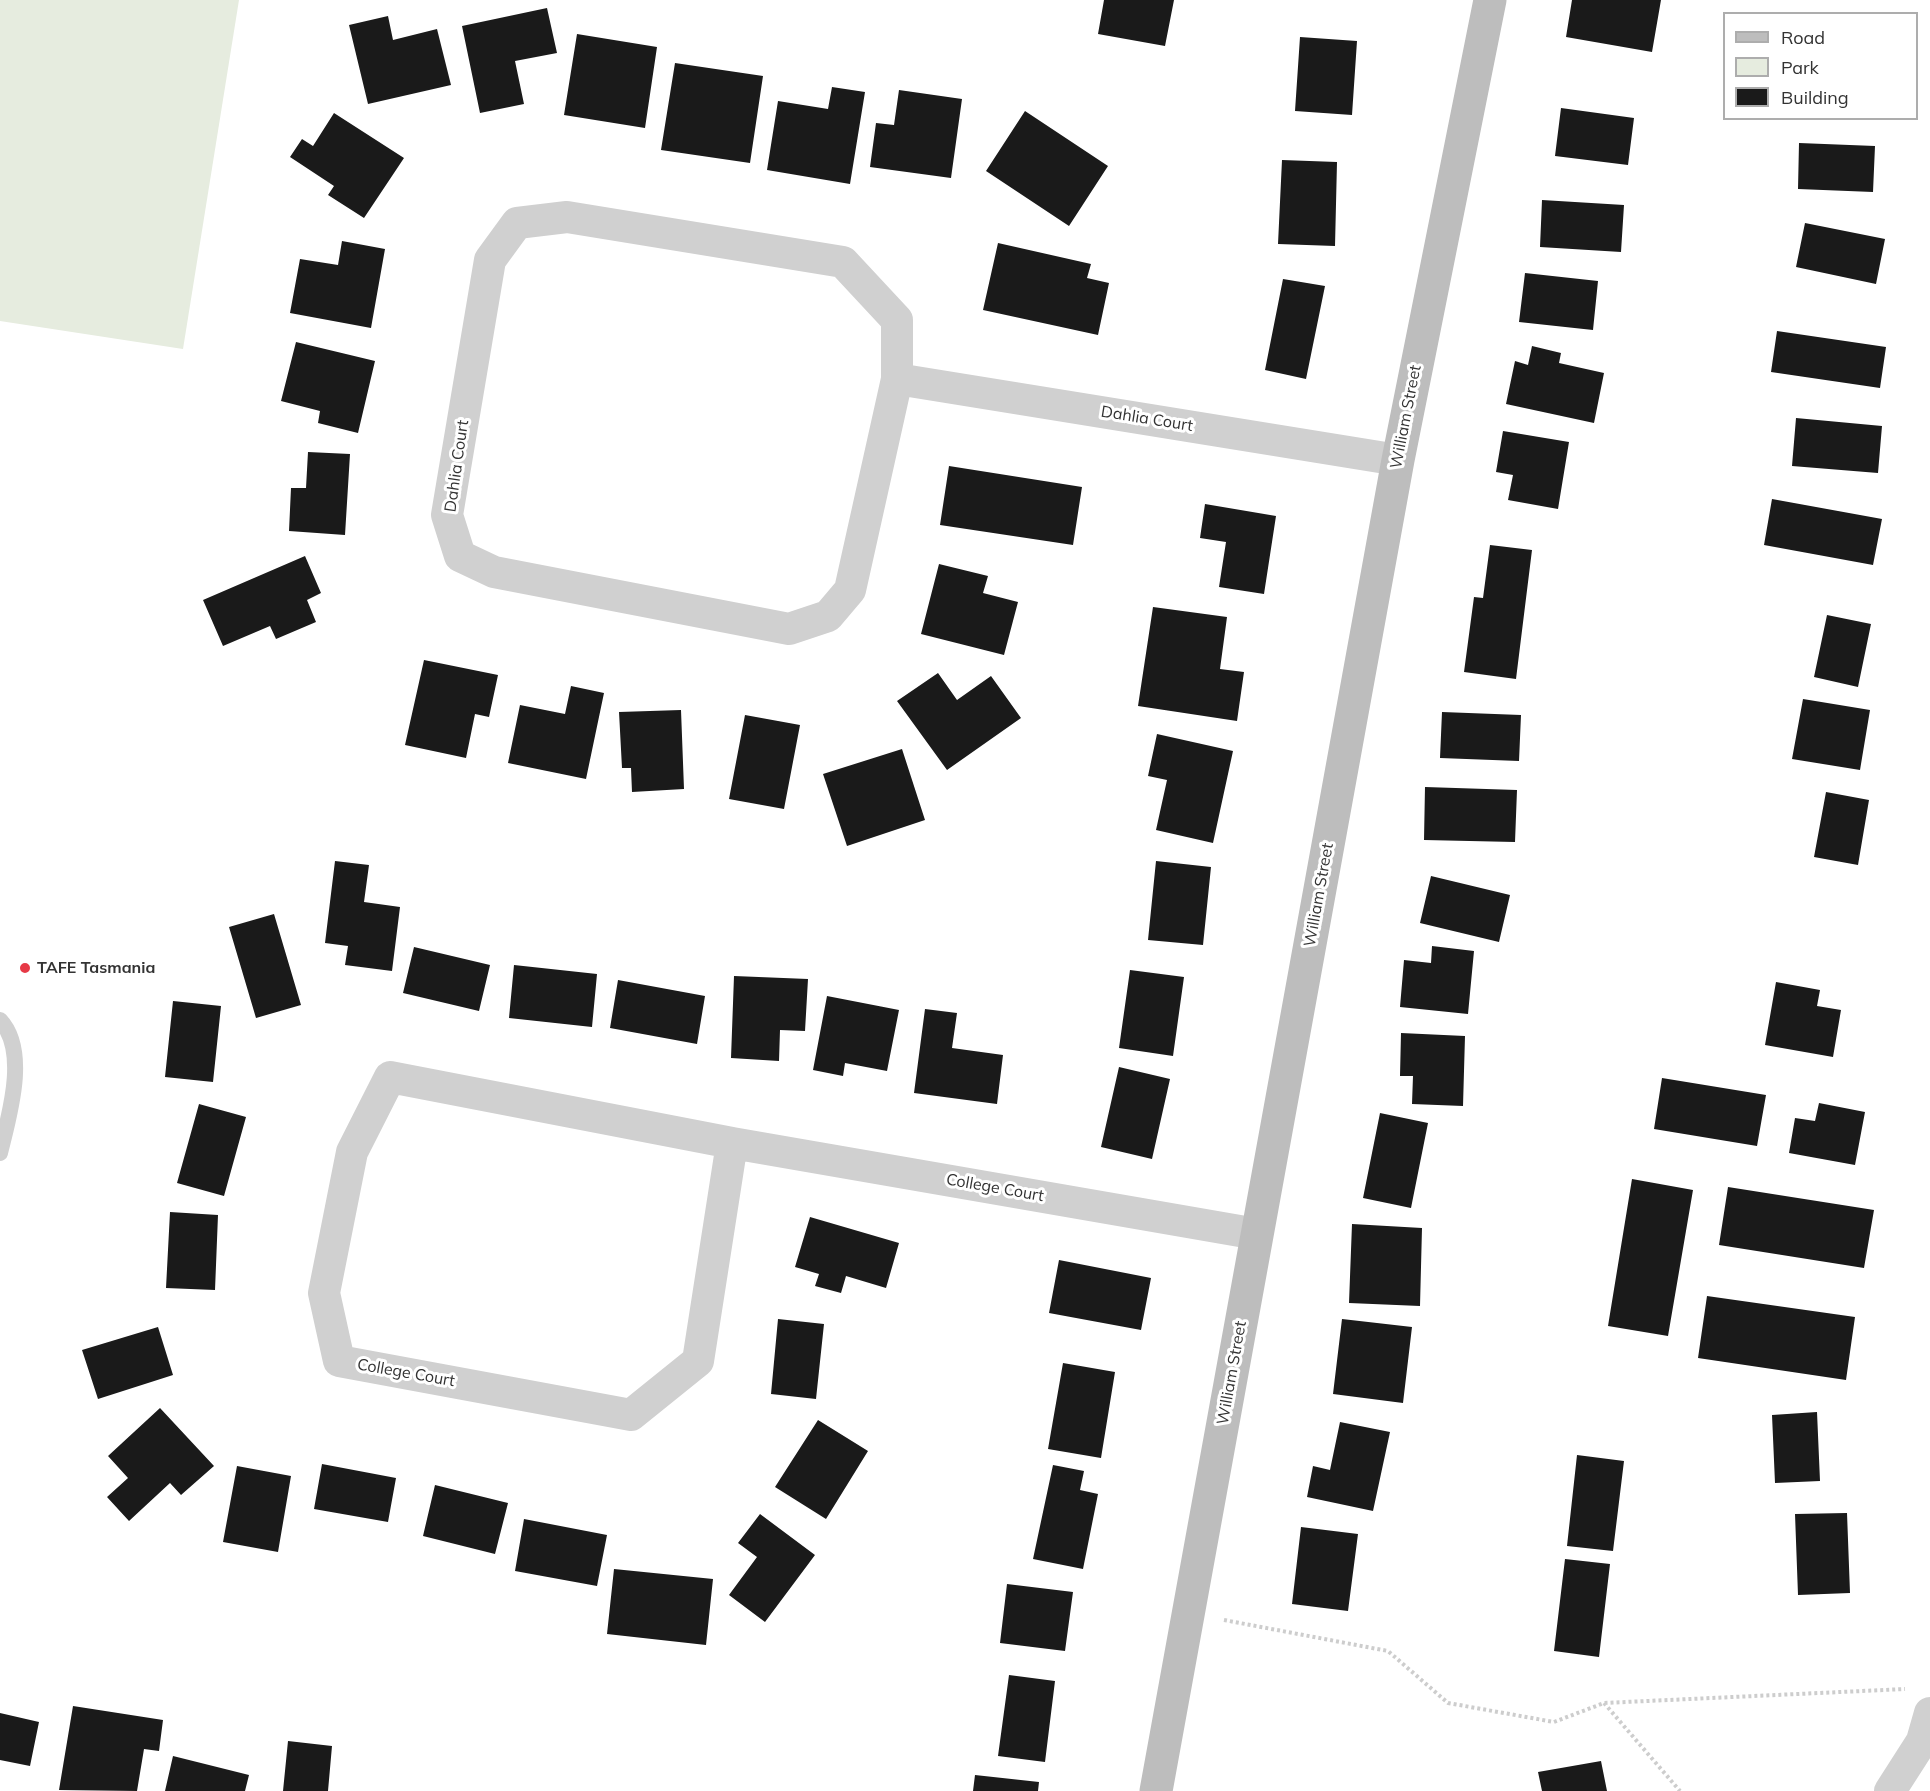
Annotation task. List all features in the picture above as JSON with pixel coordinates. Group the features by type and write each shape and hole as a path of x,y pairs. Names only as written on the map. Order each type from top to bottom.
{"main road":[{"name":"William Street","path":"1156,1791 1398,460 1490,0"}],"street":[{"name":"Dahlia Court","path":"567,217 843,262 897,320 897,379 850,590 828,616 789,629 494,573 460,556 447,515 490,260 517,222 567,217"},
{"name":"Dahlia Court","path":"897,379 1398,460"},
{"name":"College Court","path":"732,1143 698,1361 631,1415 339,1361 324,1293 351,1152 390,1077 732,1143 1257,1234"},
{"path":"1890,1791 1922,1741 1930,1713"}],"lane":[{"path":"0,1020 13,1040 15,1061 10,1111 0,1153"}],"path":[{"path":"1189,1613 1388,1651 1448,1703 1554,1722 1604,1703 1907,1689"},
{"path":"1604,1703 1680,1791"}],"green space":[{"path":"0,0 239,0 183,349 0,321"}],"building":[{"path":"1104,0 1174,0 1165,46 1098,34"},
{"path":"1572,0 1661,0 1652,52 1566,37"},
{"path":"547,8 557,53 515,61 524,104 480,113 462,26"},
{"path":"388,16 393,40 437,29 451,85 368,104 349,25"},
{"path":"577,34 657,47 645,128 564,115"},
{"path":"1300,37 1357,41 1352,115 1295,111"},
{"path":"675,63 763,76 750,163 661,150"},
{"path":"832,87 865,92 850,184 767,170 778,101 828,109"},
{"path":"899,90 962,99 951,178 870,167 876,123 894,125"},
{"path":"1561,108 1634,118 1628,165 1555,156"},
{"path":"1025,111 1108,166 1069,226 986,171"},
{"path":"334,113 404,158 364,218 328,195 334,186 290,157 302,139 313,146"},
{"path":"1799,143 1875,146 1873,192 1798,189"},
{"path":"1282,160 1337,162 1335,246 1278,244"},
{"path":"1542,200 1624,205 1621,252 1540,247"},
{"path":"1805,223 1885,239 1876,284 1796,267"},
{"path":"342,241 385,249 371,328 290,313 300,259 338,265"},
{"path":"998,243 1091,264 1087,278 1109,283 1098,335 983,310"},
{"path":"1525,273 1598,281 1593,330 1519,322"},
{"path":"1283,279 1325,286 1306,379 1265,370"},
{"path":"1777,331 1886,347 1880,388 1771,372"},
{"path":"296,342 375,361 358,433 318,423 320,411 281,401"},
{"path":"1532,346 1561,353 1559,363 1604,373 1594,423 1506,404 1515,361 1528,365"},
{"path":"1796,418 1882,426 1878,473 1792,466"},
{"path":"1503,431 1569,442 1558,509 1508,500 1513,475 1496,472"},
{"path":"308,452 350,454 345,535 289,531 291,488 306,488"},
{"path":"949,466 1082,487 1073,545 940,525"},
{"path":"1772,499 1882,519 1873,565 1764,545"},
{"path":"1205,504 1276,516 1264,594 1219,587 1226,542 1200,538"},
{"path":"1490,545 1532,550 1516,679 1464,672 1474,597 1483,598"},
{"path":"305,556 321,593 307,600 316,622 276,639 270,626 223,646 203,600"},
{"path":"939,564 988,576 983,593 1018,602 1004,655 921,634"},
{"path":"1153,607 1227,617 1220,669 1244,672 1237,721 1138,706"},
{"path":"1827,615 1871,624 1858,687 1814,677"},
{"path":"424,660 498,675 489,717 475,714 466,758 405,745"},
{"path":"938,673 957,700 991,676 1021,718 947,770 897,701"},
{"path":"571,686 604,693 586,779 508,763 520,705 565,714"},
{"path":"1803,699 1870,710 1860,770 1792,759"},
{"path":"681,710 684,789 632,792 631,768 622,768 619,712"},
{"path":"1442,712 1521,715 1519,761 1440,758"},
{"path":"745,715 800,725 784,809 729,799"},
{"path":"1157,734 1233,751 1213,843 1156,830 1167,780 1148,776"},
{"path":"902,749 925,820 847,846 823,774"},
{"path":"1425,787 1517,790 1515,842 1424,840"},
{"path":"1826,792 1869,800 1858,865 1814,857"},
{"path":"335,861 369,865 364,902 400,907 392,971 345,965 348,946 325,943"},
{"path":"1156,861 1211,867 1203,945 1148,940"},
{"path":"1431,876 1510,895 1499,942 1420,923"},
{"path":"274,914 301,1005 256,1018 229,927"},
{"path":"1432,946 1474,951 1468,1014 1400,1007 1404,960 1431,963"},
{"path":"414,947 490,965 479,1011 403,993"},
{"path":"514,965 597,974 592,1027 509,1018"},
{"path":"1130,970 1184,977 1173,1056 1119,1048"},
{"path":"734,976 808,979 805,1031 780,1030 779,1061 731,1058"},
{"path":"618,980 705,996 697,1044 610,1028"},
{"path":"1776,982 1820,990 1817,1006 1841,1010 1833,1057 1765,1045"},
{"path":"827,996 899,1010 887,1071 845,1063 843,1076 813,1070"},
{"path":"173,1001 221,1006 213,1082 165,1077"},
{"path":"925,1009 957,1013 952,1048 1003,1055 997,1104 914,1093"},
{"path":"1401,1033 1465,1036 1463,1106 1412,1104 1413,1076 1400,1076"},
{"path":"1119,1067 1170,1079 1152,1159 1101,1147"},
{"path":"1662,1078 1766,1095 1757,1146 1654,1129"},
{"path":"1819,1103 1865,1112 1855,1165 1789,1153 1795,1118 1815,1121"},
{"path":"199,1104 246,1117 224,1196 177,1183"},
{"path":"1380,1113 1428,1123 1411,1208 1363,1198"},
{"path":"1632,1179 1693,1190 1668,1336 1608,1326"},
{"path":"1728,1187 1874,1210 1864,1268 1719,1245"},
{"path":"170,1212 218,1215 215,1290 166,1288"},
{"path":"810,1217 899,1243 886,1288 846,1276 841,1293 815,1286 819,1274 795,1267"},
{"path":"1352,1224 1422,1228 1420,1306 1349,1303"},
{"path":"1059,1260 1151,1278 1141,1330 1049,1313"},
{"path":"1707,1296 1855,1317 1846,1380 1698,1358"},
{"path":"778,1319 824,1324 816,1399 771,1394"},
{"path":"1342,1319 1412,1327 1403,1403 1333,1394"},
{"path":"158,1327 173,1375 98,1399 82,1350"},
{"path":"1063,1363 1115,1372 1101,1458 1048,1449"},
{"path":"160,1408 214,1466 181,1495 170,1483 129,1521 107,1497 128,1478 108,1456"},
{"path":"1817,1412 1820,1481 1775,1483 1772,1415"},
{"path":"818,1420 868,1451 826,1519 775,1487"},
{"path":"1340,1422 1390,1432 1373,1511 1307,1497 1313,1466 1330,1470"},
{"path":"1577,1455 1624,1461 1613,1551 1567,1546"},
{"path":"322,1464 396,1478 388,1522 314,1509"},
{"path":"1053,1465 1084,1471 1080,1490 1098,1494 1083,1569 1033,1559"},
{"path":"237,1466 291,1476 278,1552 223,1542"},
{"path":"435,1485 508,1503 495,1554 423,1536"},
{"path":"1847,1513 1850,1593 1798,1595 1795,1514"},
{"path":"760,1514 815,1555 765,1622 729,1595 757,1557 738,1543"},
{"path":"524,1519 607,1535 597,1586 515,1571"},
{"path":"1301,1527 1358,1534 1348,1611 1292,1604"},
{"path":"1565,1559 1610,1564 1599,1657 1554,1651"},
{"path":"614,1569 713,1579 706,1645 607,1634"},
{"path":"1007,1584 1073,1592 1065,1651 1000,1643"},
{"path":"1009,1675 1055,1681 1045,1762 998,1756"},
{"path":"73,1706 163,1720 159,1751 144,1749 137,1791 59,1790"},
{"path":"0,1713 39,1722 30,1766 0,1760"},
{"path":"288,1741 332,1746 328,1791 283,1791"},
{"path":"173,1756 249,1775 245,1791 165,1791"},
{"path":"1601,1761 1607,1791 1542,1791 1538,1772"},
{"path":"975,1775 1039,1782 1038,1791 973,1791"}],"place":[{"name":"TAFE Tasmania","path":"25,968"}]}
